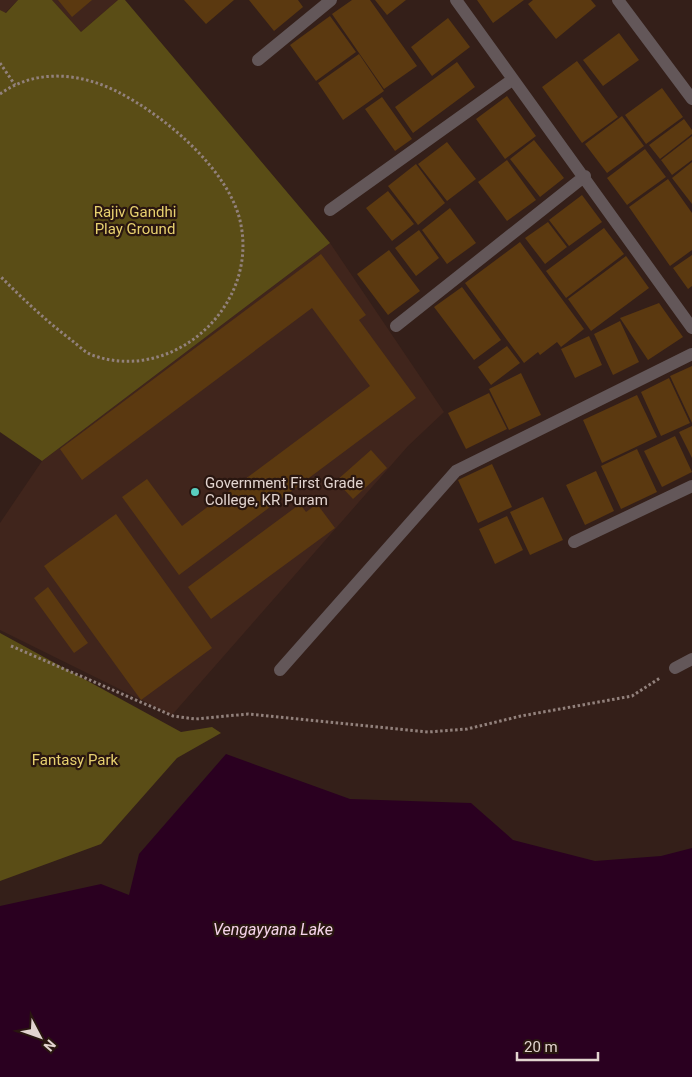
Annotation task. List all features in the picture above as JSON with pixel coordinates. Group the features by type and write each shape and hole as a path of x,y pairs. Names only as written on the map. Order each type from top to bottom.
{"street":[{"path":"258,60 331,0"},
{"path":"456,0 512,80 585,176 692,328"},
{"path":"618,0 692,99"},
{"path":"330,210 512,80"},
{"path":"396,326 585,176"},
{"path":"280,670 456,471 692,354"},
{"path":"574,542 692,486"},
{"path":"675,668 692,659"}],"path":[{"path":"0,63 15,86"},
{"path":"0,94 15,86 42,77 63,76 84,78 104,85 134,100 162,119 206,161 235,205 241,225 242,251 236,284 216,319 202,334 186,345 148,359 108,360 89,354 55,328 0,276"},
{"path":"11,646 173,716 195,719 248,714 428,732 467,729 521,716 632,696 675,668"}],"shaded area":[{"path":"0,0 18,0 5,13 0,10"},
{"path":"52,0 118,0 81,32"},
{"name":"Government First Grade College, KR Puram","path":"330,243 444,412 408,446 172,715 0,630 0,523 42,461"}],"green space":[{"name":"Rajiv Gandhi Play Ground","path":"18,0 52,0 81,32 118,0 125,0 330,243 42,461 0,432 0,10 6,13"},
{"name":"Fantasy Park","path":"0,633 181,732 212,727 221,733 177,758 101,844 0,881"}],"water":[{"name":"Vengayyana Lake","path":"226,754 350,799 471,803 513,840 595,861 661,856 692,848 692,1077 0,1077 0,906 101,884 129,895 139,854"}],"building":[{"path":"58,0 92,0 72,17"},
{"path":"184,0 234,0 206,24"},
{"path":"249,0 298,0 303,7 274,31"},
{"path":"352,0 370,0 417,66 384,89 332,14"},
{"path":"375,0 406,0 387,15"},
{"path":"477,0 524,0 493,23"},
{"path":"533,0 591,0 596,6 556,39 528,4"},
{"path":"330,16 356,52 316,81 290,45"},
{"path":"448,18 470,47 432,76 411,47"},
{"path":"619,33 639,60 603,86 583,60"},
{"path":"359,54 384,91 343,120 318,83"},
{"path":"577,61 618,117 582,143 542,87"},
{"path":"457,62 475,87 413,133 395,107"},
{"path":"662,88 683,117 646,144 625,115"},
{"path":"507,96 536,136 505,159 476,119"},
{"path":"382,97 412,139 395,151 365,109"},
{"path":"622,116 644,146 607,173 585,144"},
{"path":"684,119 692,130 692,134 660,159 649,145"},
{"path":"692,136 692,160 672,175 661,160"},
{"path":"534,140 564,178 540,197 510,159"},
{"path":"447,142 476,179 447,201 418,164"},
{"path":"645,149 666,177 627,205 607,178"},
{"path":"507,160 536,200 507,221 478,182"},
{"path":"692,162 692,204 672,178"},
{"path":"416,164 445,203 418,225 388,186"},
{"path":"668,179 692,213 692,250 670,266 629,207"},
{"path":"388,191 414,224 392,241 366,208"},
{"path":"582,195 602,222 569,246 549,220"},
{"path":"450,208 476,243 447,264 422,230"},
{"path":"548,222 567,247 545,264 525,238"},
{"path":"604,228 624,254 566,298 546,271"},
{"path":"419,230 439,258 416,276 395,248"},
{"path":"520,242 584,329 561,347 557,342 540,355 538,352 524,363 465,283"},
{"path":"389,250 420,291 388,315 357,274"},
{"path":"321,254 366,315 359,320 416,398 179,575 122,497 147,479 182,526 370,386 312,308 82,480 60,449"},
{"path":"692,255 692,286 688,289 673,268"},
{"path":"626,256 649,288 591,331 568,299"},
{"path":"462,287 501,340 474,360 434,307"},
{"path":"659,303 683,337 648,360 620,318"},
{"path":"620,321 639,362 613,375 594,334"},
{"path":"589,336 602,365 575,378 561,349"},
{"path":"507,346 520,363 491,385 478,367"},
{"path":"692,366 692,423 670,376"},
{"path":"521,373 541,415 509,430 489,389"},
{"path":"669,378 690,423 661,436 641,392"},
{"path":"489,393 507,429 466,449 448,413"},
{"path":"637,395 657,437 602,463 583,420"},
{"path":"692,426 692,458 679,432"},
{"path":"675,436 692,472 662,487 644,451"},
{"path":"637,449 657,492 621,509 601,466"},
{"path":"371,450 387,468 353,499 336,481"},
{"path":"492,464 512,507 478,523 458,480"},
{"path":"596,471 614,511 585,525 566,485"},
{"path":"543,497 563,540 530,555 510,512"},
{"path":"300,504 306,512 317,504 335,528 211,619 188,587"},
{"path":"116,514 212,648 141,700 44,566"},
{"path":"507,516 523,550 495,564 479,529"},
{"path":"48,587 88,643 74,653 34,598"}],"place":[{"name":"Government First Grade College, KR Puram","path":"195,492"}]}
